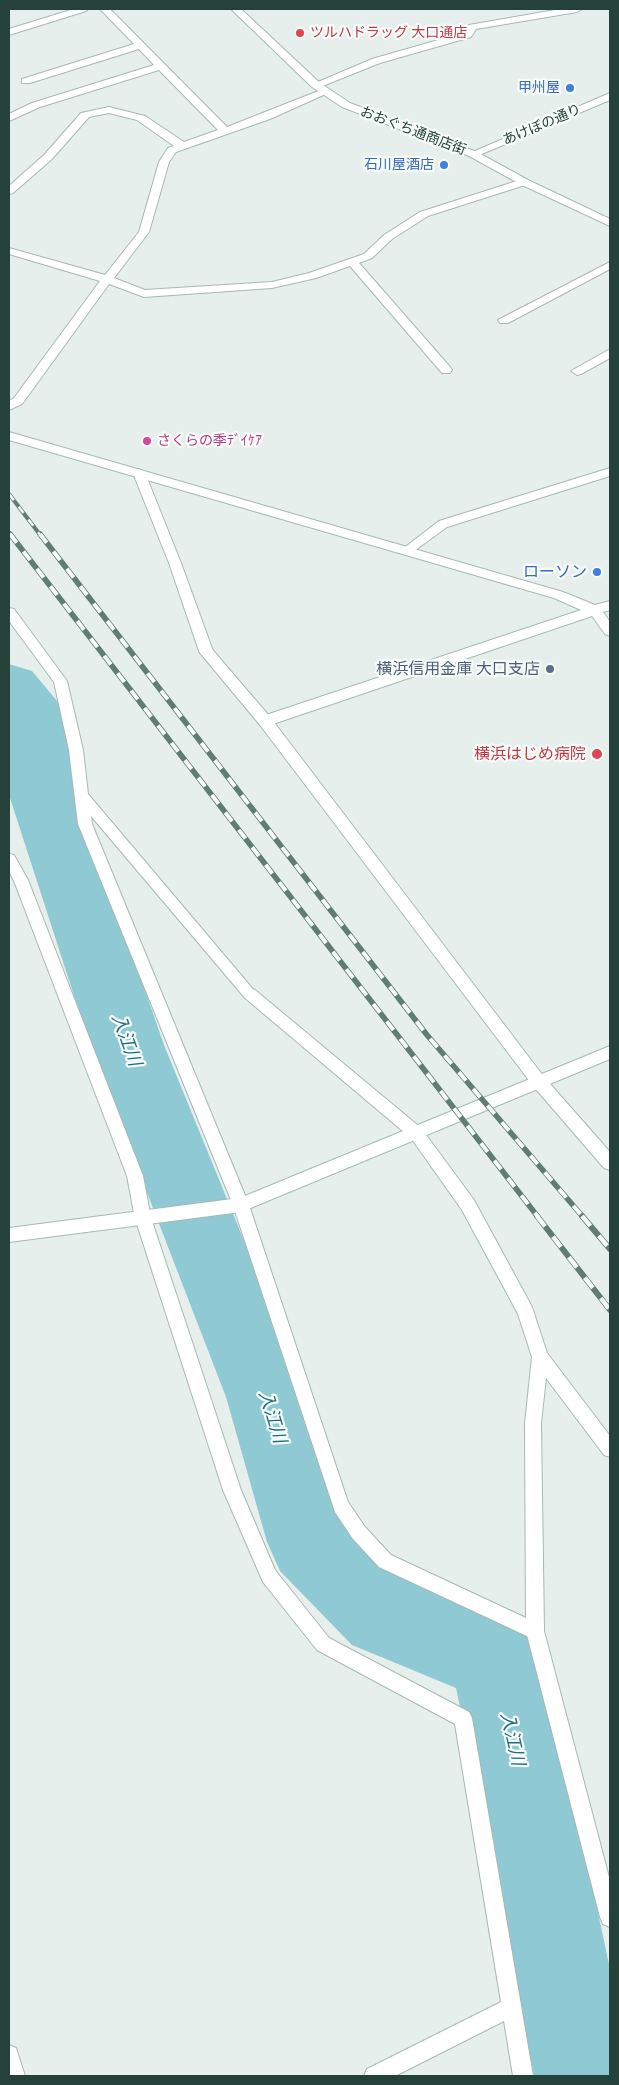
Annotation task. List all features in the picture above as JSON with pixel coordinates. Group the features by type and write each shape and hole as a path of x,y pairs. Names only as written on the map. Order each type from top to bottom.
{"street":[{"path":"9,32 83,9"},
{"path":"105,9 225,131"},
{"name":"おおぐち通商店街","path":"236,9 321,88 346,105 473,154 524,182 610,224"},
{"path":"9,406 18,401 107,279 144,232 164,162 172,150 266,117 376,61 467,34 473,28 577,9"},
{"path":"26,81 141,45"},
{"path":"9,118 36,105 161,66"},
{"name":"あけぼの通り","path":"473,154 610,96"},
{"path":"9,191 48,156 84,115 109,110 141,118 182,146"},
{"path":"9,251 107,279 144,294 272,286 312,276 368,256 388,237 424,214 524,182"},
{"path":"352,262 446,370"},
{"path":"504,320 610,265"},
{"path":"577,371 610,353"},
{"path":"9,436 558,595 594,610 610,631"},
{"path":"406,551 444,524 610,472"},
{"path":"139,474 175,563 206,651 265,721 539,1082 610,1163"},
{"path":"265,721 610,605"},
{"path":"9,612 60,681 76,750 85,824 235,1206 341,1506 358,1533 385,1561 535,1631"},
{"path":"82,796 250,994 416,1133 468,1206 526,1312 540,1357 610,1449"},
{"path":"9,859 20,880 136,1176 143,1218 232,1490 269,1576 323,1644 463,1718 523,2076"},
{"path":"9,1235 235,1206 610,1052"},
{"path":"540,1357 533,1423 535,1631 610,1917"},
{"path":"374,2076 511,2007"},
{"path":"9,2055 15,2076"}],"waterway":[{"name":"入江川","path":"9,688 34,718 44,798 127,1045 267,1397 310,1542 383,1614 494,1659 535,1838 584,2076"}],"railway":[{"path":"9,494 41,536"},
{"path":"10,534 538,1217"},
{"path":"40,534 427,1035 583,1217"},
{"path":"537,1216 610,1310"},
{"path":"582,1216 610,1249"}],"place":[{"name":"ツルハドラッグ 大口通店","path":"300,33"},
{"name":"甲州屋","path":"570,88"},
{"name":"石川屋酒店","path":"444,165"},
{"name":"さくらの季ﾃﾞｲｹｱ","path":"147,441"},
{"name":"ローソン","path":"597,572"},
{"name":"横浜信用金庫 大口支店","path":"550,669"},
{"name":"横浜はじめ病院","path":"597,754"}]}
